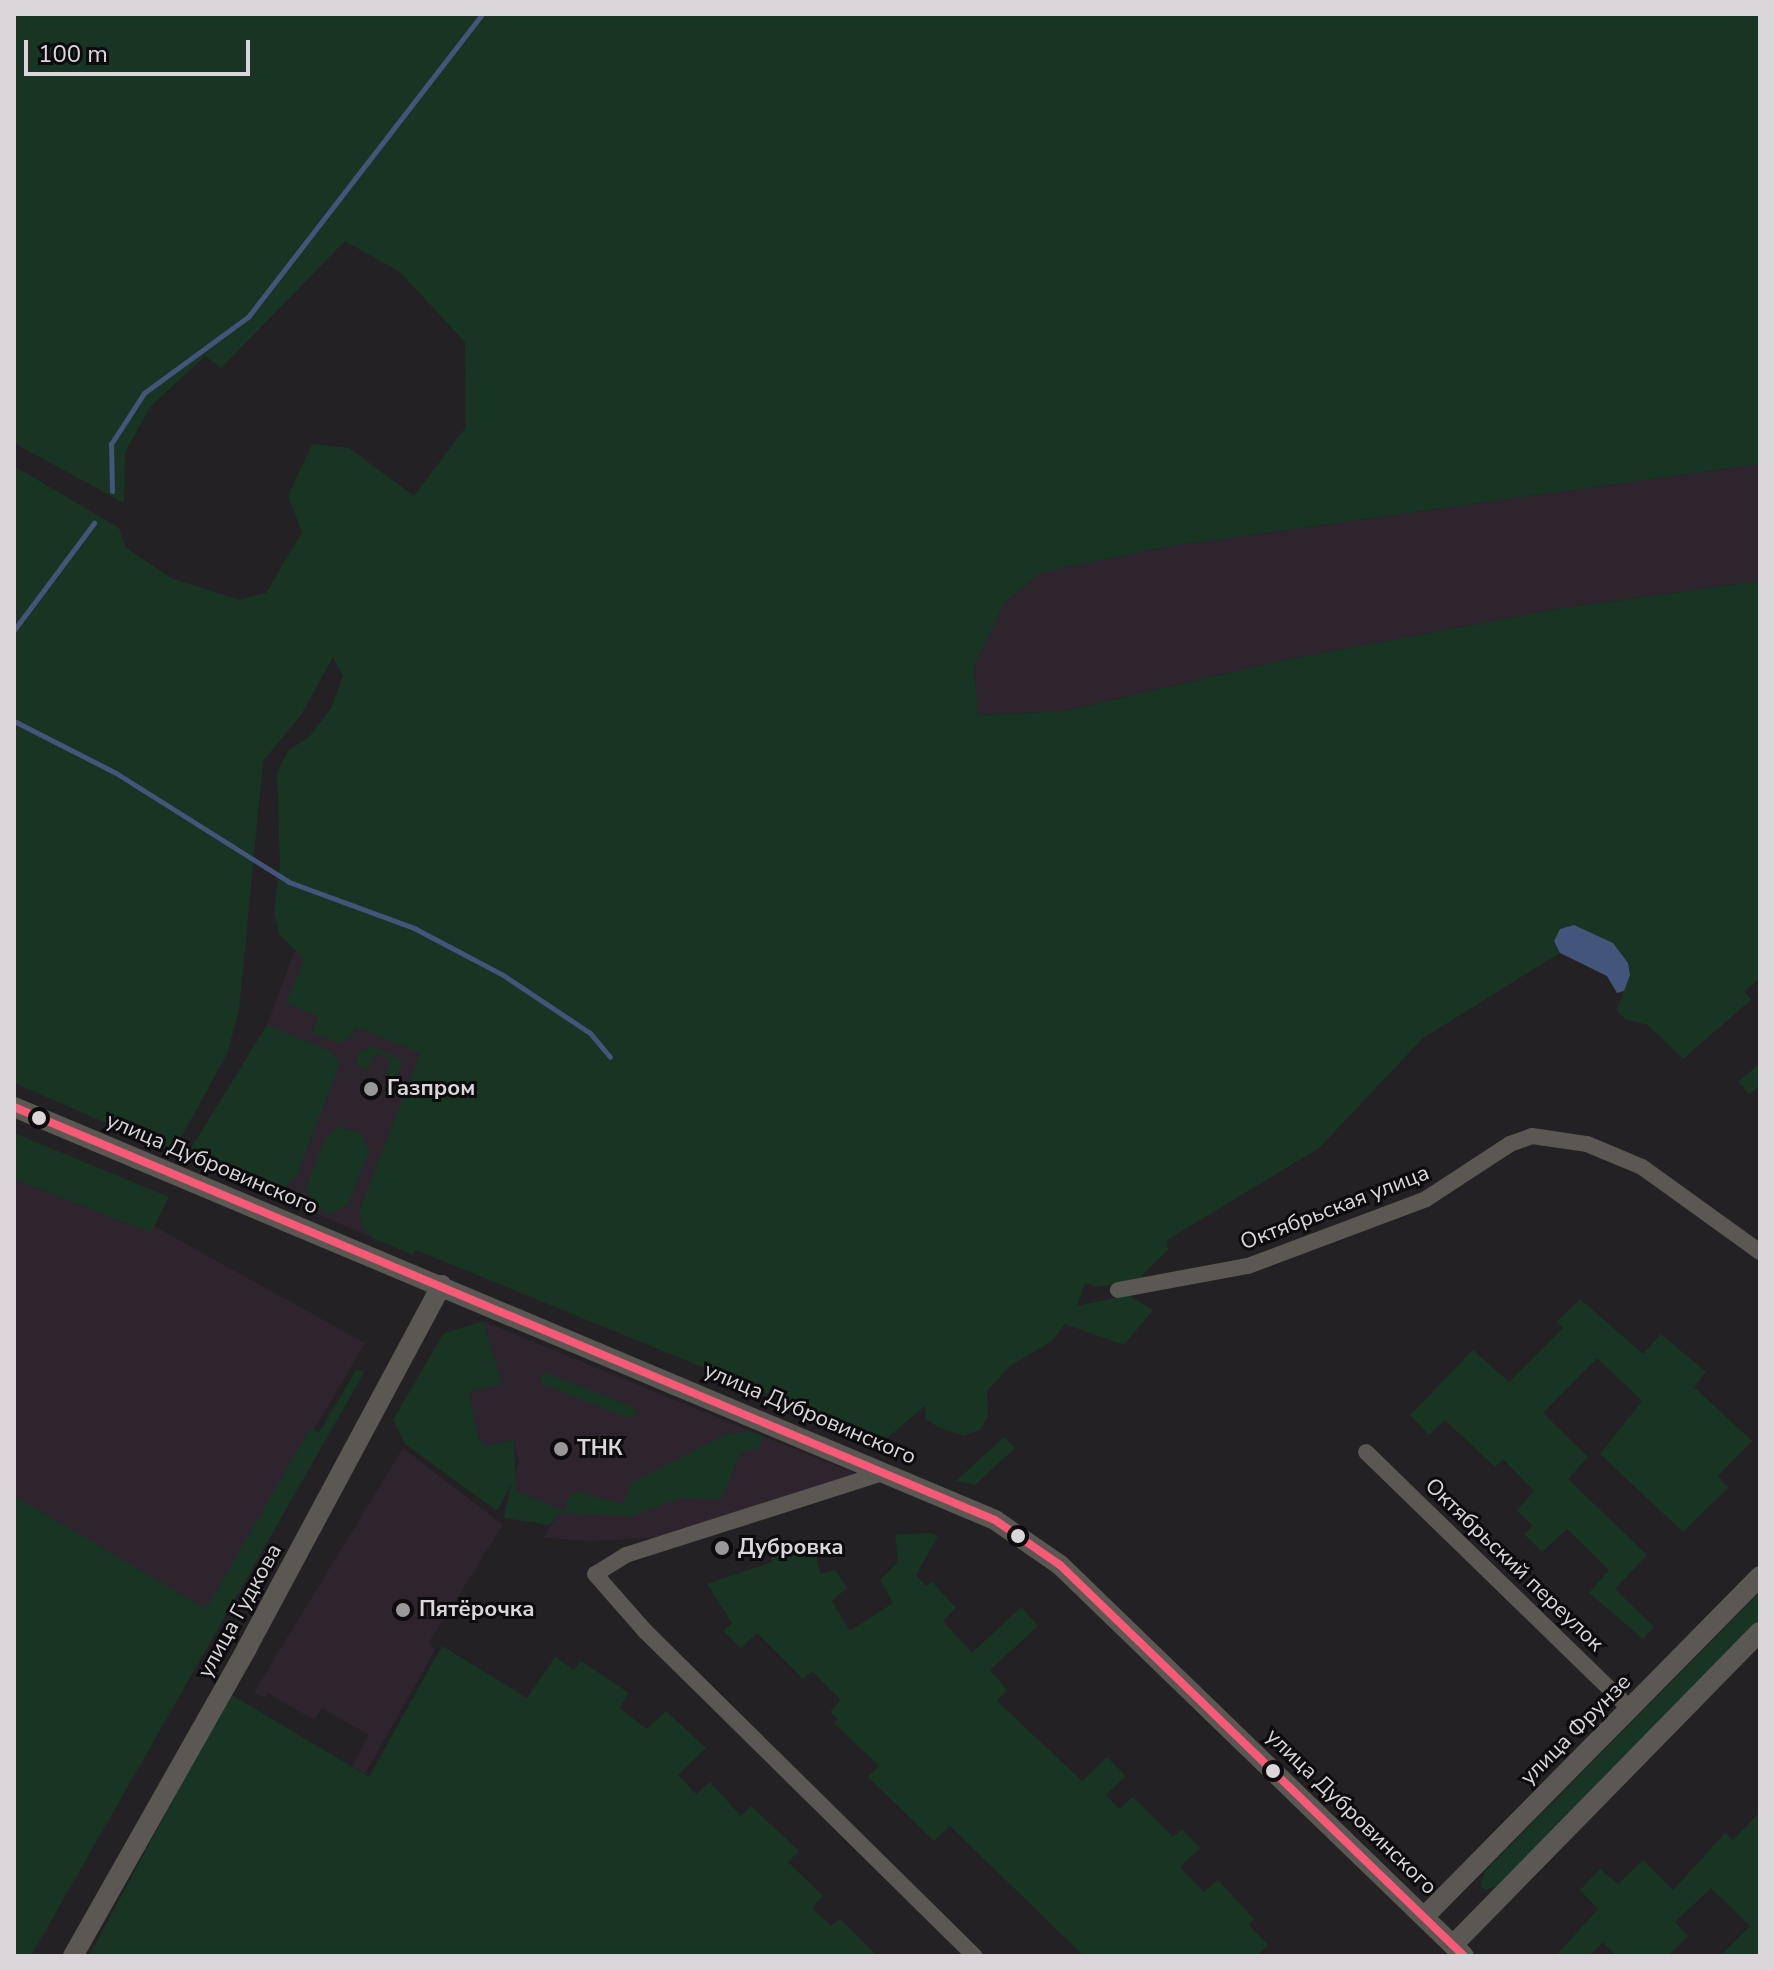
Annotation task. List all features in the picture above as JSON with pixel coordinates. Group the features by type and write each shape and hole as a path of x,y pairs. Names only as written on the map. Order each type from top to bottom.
{"main road":[{"name":"улица Дубровинского","path":"14,1107 995,1520 1060,1565 1459,1951"},
{"name":"улица Гудкова","path":"73,1956 247,1648 442,1285"},
{"name":"улица Фрунзе","path":"1425,1916 1760,1576"},
{"path":"1459,1951 1760,1632"}],"street":[{"name":"Октябрьская улица","path":"1118,1290 1248,1266 1426,1199 1510,1144 1532,1136 1587,1144 1642,1167 1760,1252"},
{"name":"Октябрьский переулок","path":"1366,1452 1630,1709"},
{"path":"886,1472 626,1555 595,1574 645,1631 975,1956"}],"shaded area":[{"path":"1760,464 1760,581 1557,609 1276,662 1064,711 978,715 974,666 1005,602 1041,572 1171,546"},
{"path":"311,907 505,989 413,1255 185,1158 267,1025"},
{"path":"14,1179 146,1231 150,1224 365,1343 204,1617 14,1504"},
{"path":"483,1321 866,1478 691,1536 591,1541 543,1538 560,1510 516,1491 512,1480 519,1463 513,1440 485,1446 478,1437 469,1391 502,1384"},
{"path":"403,1448 503,1525 429,1642 435,1650 365,1774 352,1766 369,1735 322,1708 314,1720 268,1693 265,1698 254,1692"}],"green space":[{"path":"14,14 1760,14 1760,464 1171,546 1042,572 1005,602 974,666 978,715 1064,711 1276,662 1557,609 1760,581 1760,978 1745,991 1751,1000 1683,1059 1648,1025 1625,1019 1617,1010 1630,975 1554,941 1560,953 1423,1038 1319,1148 1167,1240 1168,1250 1137,1280 1097,1287 1085,1283 1077,1306 1128,1295 1153,1310 1124,1345 1065,1324 1052,1341 1010,1366 987,1391 988,1417 980,1430 963,1436 938,1427 926,1419 925,1406 883,1441 416,1250 413,1255 373,1238 361,1224 360,1209 420,1053 356,1027 350,1038 339,1043 312,1033 318,1016 286,1003 304,959 279,934 274,911 280,865 277,772 288,751 310,736 331,708 343,676 333,657 301,715 263,761 239,1011 227,1054 173,1152 14,1083 14,466 119,528 126,548 171,578 239,600 266,593 302,532 288,496 312,444 349,448 414,496 466,427 465,342 400,272 345,241 221,368 205,356 151,406 125,452 124,503 14,443"},
{"path":"267,1025 330,1051 340,1064 296,1177 284,1188 267,1192 185,1158"},
{"path":"373,1046 401,1060 397,1082 385,1077 392,1059 376,1053 368,1070 355,1064 360,1052"},
{"path":"1760,1063 1760,1086 1749,1094 1738,1082"},
{"path":"339,1127 361,1133 369,1152 348,1204 331,1214 310,1204 306,1188 325,1138"},
{"path":"14,1133 169,1197 151,1233 14,1179"},
{"path":"1580,1299 1643,1354 1661,1334 1706,1372 1694,1387 1752,1441 1718,1476 1728,1488 1683,1532 1600,1454 1642,1401 1597,1358 1543,1413 1588,1457 1568,1479 1647,1555 1615,1589 1654,1627 1643,1639 1589,1593 1609,1570 1567,1529 1542,1552 1524,1534 1533,1526 1517,1510 1534,1491 1503,1459 1495,1467 1445,1420 1429,1435 1410,1415 1473,1350 1509,1382 1563,1328 1557,1322"},
{"path":"483,1321 502,1384 469,1392 478,1437 485,1446 514,1440 516,1491 564,1511 570,1496 579,1492 623,1504 631,1483 727,1434 750,1431 763,1436 758,1448 740,1453 721,1500 681,1498 631,1516 559,1513 549,1525 504,1518 511,1484 497,1511 405,1444 393,1420 443,1334"},
{"path":"356,1370 365,1371 31,1956 14,1956 14,1496 206,1609 311,1427 319,1433"},
{"path":"547,1373 633,1407 636,1415 628,1418 542,1384 540,1377"},
{"path":"1004,1437 1015,1448 975,1485 956,1481"},
{"path":"931,1533 938,1536 916,1575 926,1586 932,1582 956,1608 943,1621 972,1653 1021,1607 1038,1626 990,1670 1007,1690 997,1701 1082,1781 1107,1757 1126,1776 1106,1795 1119,1809 1133,1797 1173,1837 1182,1829 1200,1848 1180,1867 1204,1892 1218,1880 1254,1919 1249,1925 1268,1945 1257,1956 1084,1956 950,1826 934,1841 868,1777 879,1766 834,1723 838,1719 830,1712 841,1700 812,1671 803,1679 757,1633 741,1648 723,1631 732,1623 707,1584 772,1562 770,1552 813,1540 820,1574 835,1570 847,1588 832,1601 850,1631 893,1603 880,1580 898,1562 895,1534"},
{"path":"1760,1592 1760,1620 1499,1885 1485,1890 1481,1886 1485,1871"},
{"path":"442,1646 527,1698 555,1657 574,1670 581,1661 629,1693 619,1708 647,1729 666,1711 706,1748 678,1775 696,1794 710,1782 741,1816 751,1806 799,1851 788,1862 823,1896 812,1908 831,1926 840,1919 877,1956 89,1956 230,1694 369,1777"},
{"path":"1760,1812 1760,1956 1720,1956 1750,1926 1711,1888 1675,1922 1688,1936 1668,1956 1616,1956 1603,1942 1589,1956 1556,1956 1598,1909 1580,1890 1600,1869 1618,1884 1643,1860 1673,1890 1725,1833 1733,1840"}],"water":[{"path":"1574,925 1613,943 1628,963 1630,975 1624,991 1617,993 1607,976 1560,953 1554,941 1560,929"}],"waterway":[{"path":"112,491 111,444 144,393 248,317 482,14"},
{"path":"14,630 94,523"},
{"path":"14,721 116,773 289,882 414,928 503,975 590,1033 610,1057"}],"transit line":[{"path":"14,1107 995,1520 1060,1565 1464,1956"}],"place":[{"name":"Газпром","path":"371,1089"},
{"name":"ТНК","path":"561,1449"},
{"name":"Дубровка","path":"722,1548"},
{"name":"Пятёрочка","path":"403,1610"}]}
